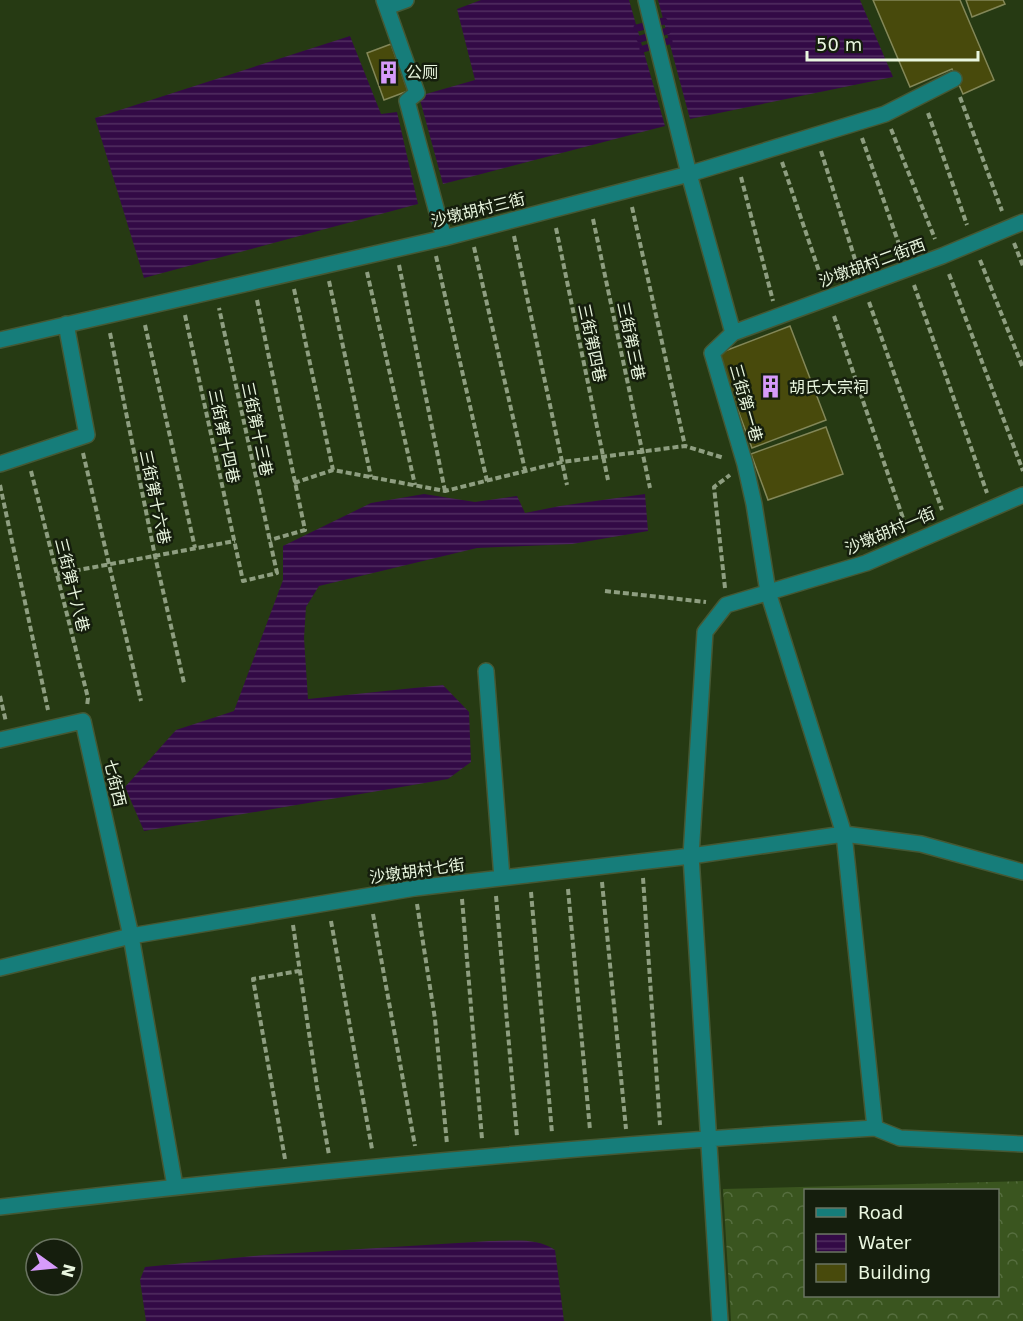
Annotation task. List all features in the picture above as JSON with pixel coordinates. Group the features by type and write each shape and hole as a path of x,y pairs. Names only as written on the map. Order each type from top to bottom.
{"street":[{"path":"406,0 386,3 417,93 407,101 438,240"},
{"path":"647,7 689,174 733,333"},
{"name":"沙墩胡村三街","path":"0,340 438,240 689,174 885,114 954,80"},
{"name":"沙墩胡村二街西","path":"733,333 942,256 1023,222"},
{"path":"0,464 87,435 66,324"},
{"name":"三街第一巷","path":"733,333 712,353 745,464"},
{"path":"745,464 768,592 844,834 875,1128"},
{"name":"沙墩胡村一街","path":"726,605 866,563 1023,495"},
{"path":"720,1321 691,856 705,632 726,605"},
{"path":"486,671 498,878"},
{"path":"4,739 83,721"},
{"name":"七街西","path":"83,721 131,936 175,1186"},
{"name":"沙墩胡村七街","path":"0,968 131,936 415,888 691,856 844,834 921,844 1023,872"},
{"path":"0,1208 175,1186 708,1137 875,1128 900,1138 1023,1144"}],"path":[{"path":"954,80 1008,228"},
{"path":"922,95 973,243 1023,368"},
{"path":"885,114 942,256 1023,471"},
{"path":"856,123 992,507"},
{"path":"816,135 864,285 948,527"},
{"path":"777,147 911,543"},
{"path":"736,159 777,316"},
{"path":"628,190 685,446"},
{"name":"三街第三巷","path":"589,200 650,488"},
{"name":"三街第四巷","path":"552,210 608,480"},
{"path":"511,221 567,485"},
{"path":"470,231 525,471"},
{"path":"438,240 487,481"},
{"path":"396,249 445,491"},
{"path":"364,257 415,485"},
{"path":"326,265 371,477"},
{"path":"290,273 333,470"},
{"path":"253,282 305,530 269,540"},
{"name":"三街第十三巷","path":"215,290 277,573 243,581"},
{"name":"三街第十四巷","path":"181,297 243,581"},
{"path":"141,306 195,548"},
{"name":"三街第十六巷","path":"106,315 155,556 184,683"},
{"path":"79,438 141,701"},
{"path":"294,483 333,470 445,491 562,462 685,446 745,464"},
{"name":"三街第十八巷","path":"27,454 88,699 83,721"},
{"name":"三街第一巷","path":"726,605 714,487 745,464"},
{"path":"0,485 52,728"},
{"path":"57,574 235,541"},
{"path":"605,591 726,605"},
{"path":"0,696 4,739"},
{"path":"641,862 661,1142"},
{"path":"600,867 628,1145"},
{"path":"566,871 591,1148"},
{"path":"529,875 554,1152"},
{"path":"498,878 519,1155"},
{"path":"460,883 484,1158"},
{"path":"415,888 435,1019 448,1161"},
{"path":"370,896 418,1164"},
{"path":"327,903 376,1168"},
{"path":"291,910 316,1087 333,1172"},
{"path":"288,1176 253,979 300,971"}],"green space":[{"path":"1023,1181 1023,1321 731,1321 723,1189"}],"water":[{"path":"481,0 629,0 665,126 443,184 419,96 475,80 457,9"},
{"path":"658,0 860,0 893,77 690,119"},
{"path":"350,36 381,114 397,112 418,204 144,278 95,118"},
{"path":"424,494 475,502 517,496 525,513 645,494 648,531 572,544 477,548 319,586 306,607 304,638 308,699 443,685 469,712 471,762 448,779 144,831 125,787 176,730 234,711 283,580 283,546 371,503"},
{"path":"490,1241 532,1241 555,1250 564,1321 146,1321 140,1280 145,1267 264,1255"}],"building":[{"path":"873,0 960,0 994,80 963,94 952,69 910,87"},
{"path":"966,0 1003,0 1005,4 972,17"},
{"name":"公厕","path":"391,44 408,91 384,100 367,53"},
{"name":"胡氏大宗祠","path":"790,326 826,420 752,448 717,354"},
{"path":"826,427 843,474 768,500 751,454"}],"waterway":[{"path":"637,28 664,21"},
{"path":"640,39 667,31"},
{"path":"643,49 669,41"}],"place":[{"name":"公厕","path":"388,72"},
{"name":"胡氏大宗祠","path":"771,387"}]}
